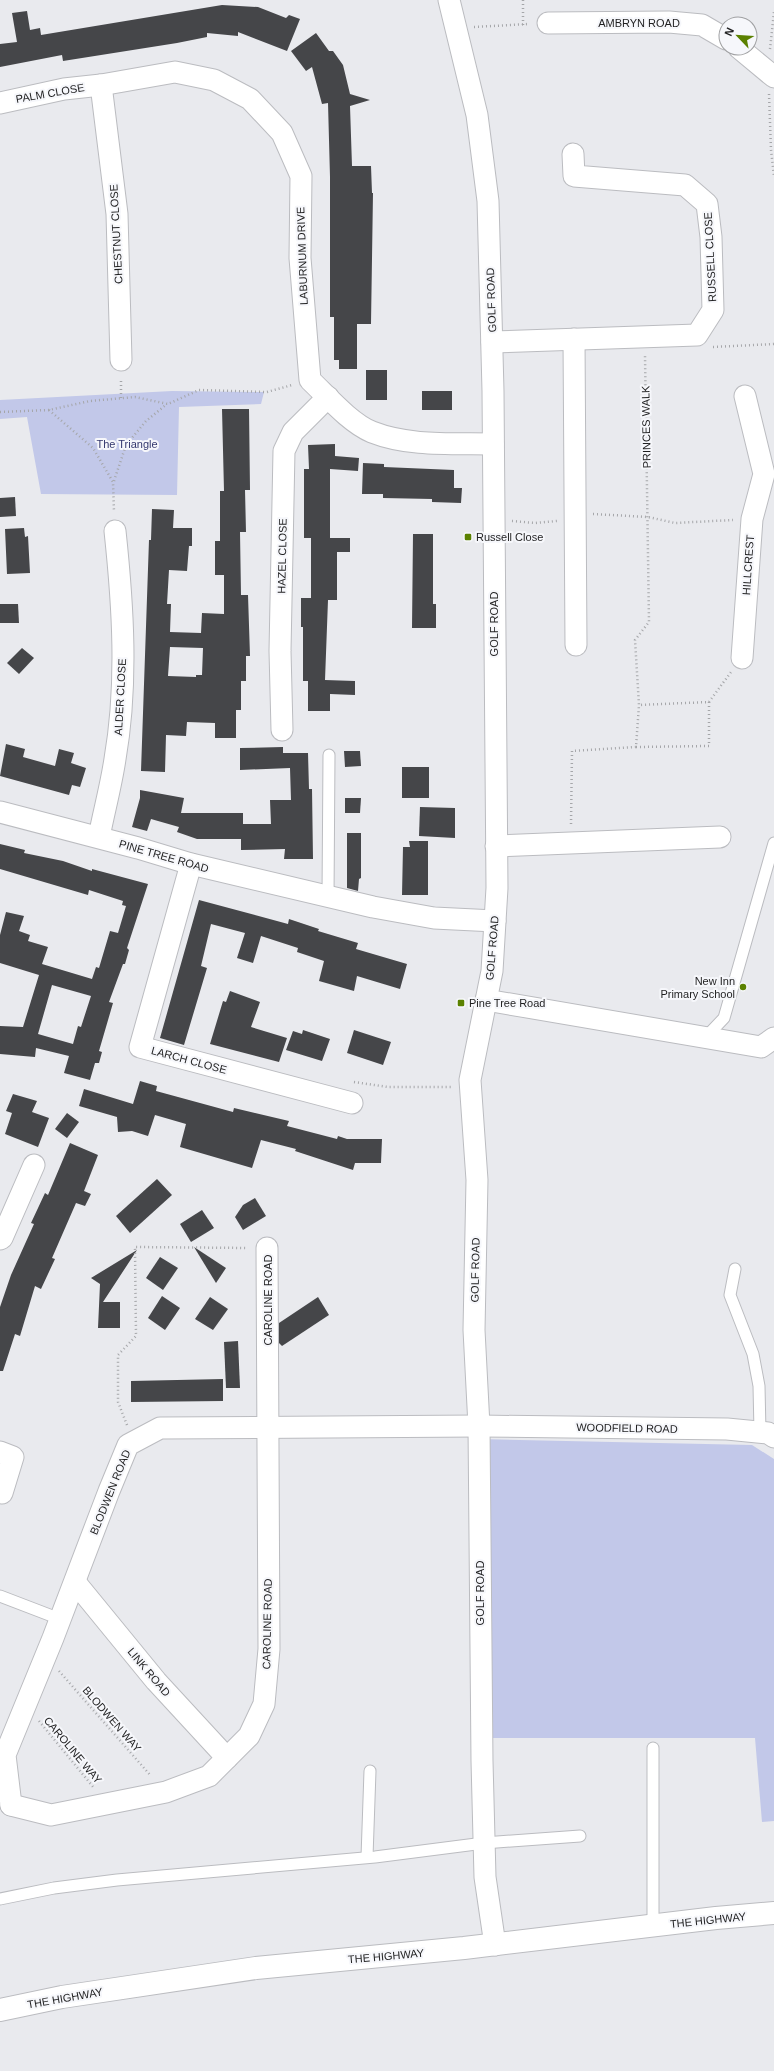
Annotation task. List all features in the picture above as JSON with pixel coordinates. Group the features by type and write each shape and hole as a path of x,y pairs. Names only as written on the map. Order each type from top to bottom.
{"street":[{"name":"GOLF ROAD","path":"449,0 477,116 488,201 492,342 496,846 495,921 492,971 471,1087 476,1180 474,1330 479,1426 484,1843 485,1877 495,1945"},
{"name":"AMBRYN ROAD","path":"548,23 669,22 702,25 718,34"},
{"path":"749,56 774,76"},
{"name":"LABURNUM DRIVE","path":"101,85 175,72 214,80 250,99 282,133 301,176 300,258 310,380"},
{"name":"PALM CLOSE","path":"0,103 64,88 101,85"},
{"name":"CHESTNUT CLOSE","path":"101,85 118,214 121,360"},
{"name":"RUSSELL CLOSE","path":"492,342 697,335 713,310 711,237 707,204 684,184 574,176 573,154"},
{"path":"574,339 576,645"},
{"path":"310,380 341,411 372,432 410,441 493,444"},
{"name":"HILLCREST","path":"742,658 752,519 769,474 745,396"},
{"name":"HAZEL CLOSE","path":"282,730 280,651 284,451 294,432 328,397"},
{"name":"ALDER CLOSE","path":"99,837 115,759 123,680 120,580 115,531"},
{"name":"PINE TREE ROAD","path":"0,812 99,837 192,864 328,897 434,918 495,921"},
{"path":"496,846 720,836"},
{"name":"LARCH CLOSE","path":"192,864 140,1047 347,1102"},
{"path":"486,1000 761,1047 774,1038"},
{"path":"0,1238 2,1238 34,1165"},
{"name":"CAROLINE ROAD","path":"6,1808 51,1815 166,1792 209,1776 250,1736 264,1704 269,1649 267,1248"},
{"name":"BLODWEN ROAD","path":"6,1808 5,1756 46,1656 128,1445 160,1428 479,1426"},
{"name":"WOODFIELD ROAD","path":"479,1426 728,1429 767,1435"},
{"path":"0,1452 13,1457 2,1493"},
{"name":"LINK ROAD","path":"75,1582 156,1681 227,1758"},
{"name":"THE HIGHWAY","path":"0,2010 62,1997 256,1968 495,1945 774,1913"}],"lane":[{"path":"328,897 329,755"},
{"path":"705,1038 724,1018 774,844"},
{"path":"735,1269 730,1295 753,1354 767,1435"},
{"path":"0,1596 60,1619"},
{"path":"653,1748 653,1926"},
{"path":"367,1857 370,1771"},
{"path":"0,1899 54,1888 117,1880 367,1857 484,1843 580,1836"}],"path":[{"path":"522,25 523,0"},
{"path":"472,27 548,23"},
{"path":"687,335 694,348 774,344"},
{"name":"PRINCES WALK","path":"639,705 635,640 649,622 644,337"},
{"path":"115,531 114,482 126,445 146,421 168,404 199,390 267,392 310,380"},
{"path":"0,412 49,410 90,401 135,397 168,404"},
{"path":"49,410 93,448 114,482"},
{"path":"494,520 535,523 594,514 648,517 675,523 752,519"},
{"path":"571,842 572,751 636,747 709,746 709,702 742,658"},
{"path":"636,747 639,705 709,702"},
{"path":"347,1102 350,1081 388,1087 471,1087"},
{"path":"134,1442 118,1402 118,1355 136,1336 135,1247 267,1248"},
{"name":"BLODWEN WAY","path":"46,1656 166,1792"},
{"name":"CAROLINE WAY","path":"26,1705 107,1804"}],"green space":[{"name":"The Triangle","path":"172,391 264,392 261,404 179,407 177,495 41,494 27,417 0,419 0,400"},
{"path":"479,1439 752,1445 774,1459 774,1821 762,1822 755,1738 481,1738"}],"building":[{"path":"222,5 258,7 286,18 289,15 300,19 287,51 238,32 238,36 207,33 207,37 177,43 63,61 62,55 0,67 0,44 17,42 12,13 27,11 30,30 40,28 41,35"},
{"path":"316,33 329,51 333,51 343,65 350,94 370,100 350,106 352,166 371,166 373,193 371,324 357,324 357,369 339,369 339,360 334,360 334,317 330,317 330,177 328,103 322,104 312,67 306,71 291,51"},
{"path":"366,370 387,370 387,400 366,400"},
{"path":"422,391 452,391 452,410 422,410"},
{"path":"222,409 249,409 250,490 245,490 246,532 240,532 241,595 248,595 250,656 246,656 246,681 241,681 241,710 236,710 236,738 215,738 215,723 187,722 186,736 166,735 165,772 141,771 149,540 151,540 152,509 174,510 173,528 192,528 192,546 189,546 187,571 169,570 167,604 171,604 170,632 201,633 202,613 224,614 224,575 215,575 215,541 220,541 220,491 224,491","holes":["170,647 203,648 202,675 196,675 196,677 168,676"]},
{"path":"335,444 335,456 359,458 358,471 330,469 330,538 350,538 350,552 337,552 337,600 328,600 325,680 355,681 355,695 330,694 330,711 308,711 308,681 303,681 303,627 301,627 301,598 311,598 311,538 304,538 304,469 309,469 308,445"},
{"path":"363,463 384,464 384,467 454,470 454,488 462,488 461,503 432,502 432,499 383,498 383,494 362,494"},
{"path":"15,497 16,516 0,517 0,498"},
{"path":"24,528 25,537 28,536 30,573 7,574 5,529"},
{"path":"413,534 433,534 433,604 436,604 436,628 412,628"},
{"path":"0,604 18,604 19,623 0,623"},
{"path":"22,648 34,658 19,674 7,663"},
{"path":"6,744 25,749 23,757 55,766 59,749 74,753 71,763 86,768 80,787 72,785 69,795 0,776"},
{"path":"283,747 283,753 308,753 309,789 312,789 313,859 284,859 285,849 241,850 241,839 197,839 177,832 179,827 151,819 147,831 132,827 140,798 140,790 184,798 181,813 243,813 243,824 271,824 270,800 291,800 290,768 240,770 240,748"},
{"path":"344,751 360,751 361,766 345,767"},
{"path":"402,767 429,767 429,798 402,798"},
{"path":"345,798 361,798 360,813 345,813"},
{"path":"420,807 455,808 455,838 419,836"},
{"path":"347,833 361,833 361,878 359,879 358,891 347,888"},
{"path":"409,841 428,841 428,895 402,895 403,847 410,847"},
{"path":"0,844 25,850 24,853 63,861 92,871 92,869 148,884 127,948 129,950 125,964 123,964 109,1002 113,1003 99,1051 102,1052 99,1063 95,1063 90,1080 64,1073 69,1056 36,1048 35,1057 0,1054 0,1026 23,1027 39,975 0,963 0,935 6,912 24,916 19,931 30,935 28,941 48,947 42,964 92,979 96,967 99,968 110,931 118,933 126,906 122,905 123,901 89,890 88,895 0,869","holes":["52,985 91,996 81,1027 78,1026 73,1044 38,1034"]},
{"path":"199,900 288,924 289,919 319,929 318,931 358,943 356,949 407,964 400,989 357,976 354,991 319,981 324,961 297,952 298,948 261,936 253,963 237,958 245,933 211,924 201,966 207,968 184,1045 160,1038"},
{"path":"230,991 260,1002 251,1027 287,1038 279,1062 210,1044 223,1001 226,1002"},
{"path":"303,1030 330,1039 322,1061 286,1050 293,1031 302,1034"},
{"path":"354,1030 391,1042 383,1065 347,1053"},
{"path":"140,1081 157,1086 156,1091 233,1112 234,1108 289,1121 287,1126 337,1139 338,1136 347,1139 382,1139 381,1163 355,1163 353,1170 295,1151 296,1149 261,1140 252,1168 180,1147 186,1124 155,1115 148,1136 132,1131 118,1132 117,1117 79,1106 84,1089 133,1104"},
{"path":"13,1094 37,1101 32,1112 49,1118 38,1147 5,1134 12,1113 6,1111"},
{"path":"67,1113 79,1122 67,1138 55,1129"},
{"path":"70,1143 98,1155 84,1191 91,1194 85,1206 76,1203 52,1258 55,1259 41,1289 35,1286 20,1336 15,1334 3,1371 0,1371 0,1307 11,1275 34,1224 31,1223 45,1193 48,1195"},
{"path":"157,1179 172,1195 130,1233 116,1216"},
{"path":"255,1198 266,1216 243,1230 235,1217 243,1205"},
{"path":"202,1210 214,1228 191,1242 180,1224"},
{"path":"194,1247 226,1268 216,1283"},
{"path":"137,1250 103,1302 120,1302 120,1328 98,1328 100,1284 91,1278"},
{"path":"160,1257 178,1268 163,1290 146,1278"},
{"path":"162,1296 180,1308 165,1330 148,1318"},
{"path":"210,1297 228,1309 213,1330 195,1319"},
{"path":"318,1297 329,1315 282,1346 279,1343 279,1323"},
{"path":"238,1341 240,1388 226,1388 224,1342"},
{"path":"223,1379 223,1401 131,1402 131,1381"}],"place":[{"name":"Russell Close","path":"468,537"},
{"name":"New Inn Primary School","path":"743,987"},
{"name":"Pine Tree Road","path":"461,1003"}]}
